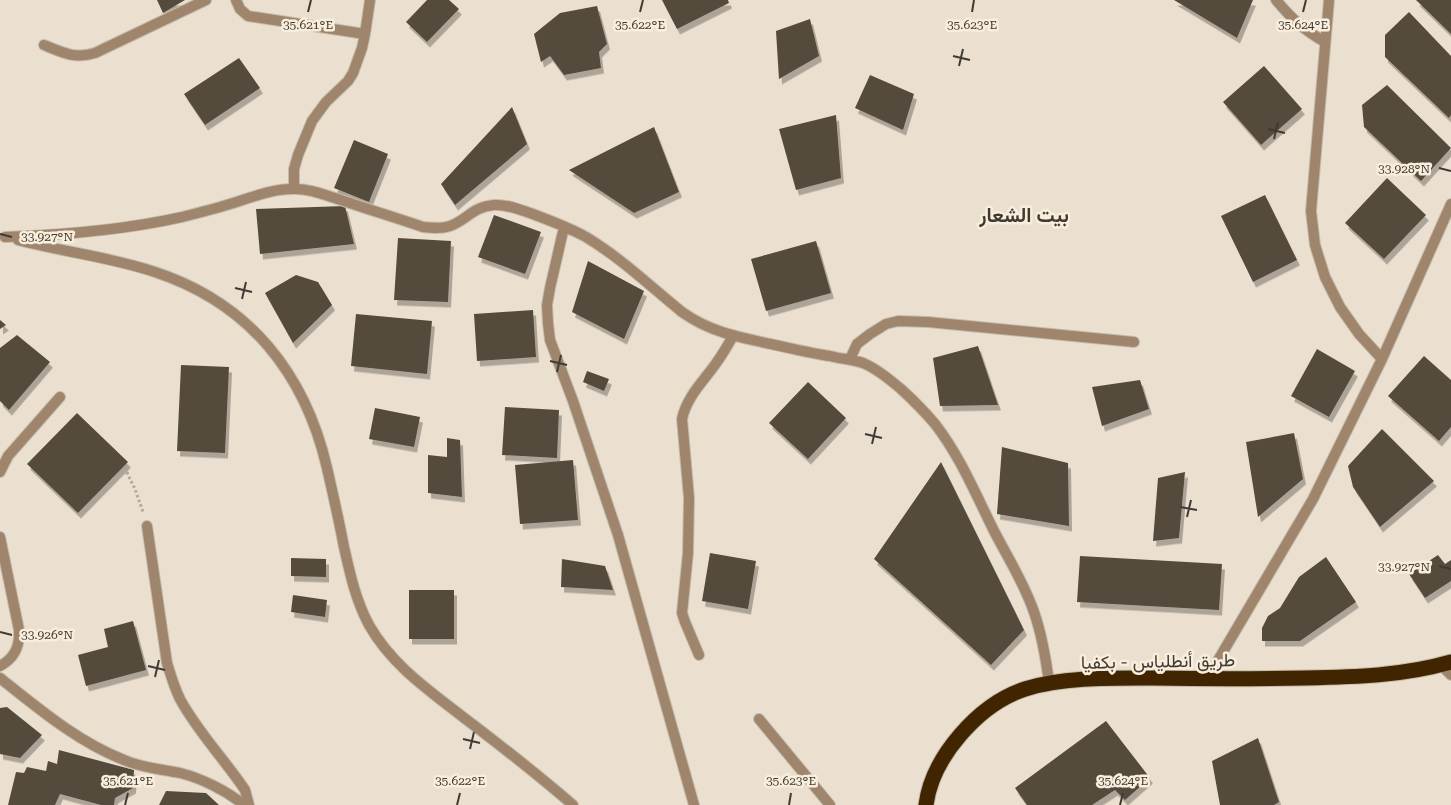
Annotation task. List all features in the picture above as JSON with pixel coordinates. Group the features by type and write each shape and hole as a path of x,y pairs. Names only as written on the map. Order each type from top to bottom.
{"highway":[{"name":"طريق أنطلياس - بكفيا","path":"926,805 929,788 940,766 953,744 969,724 1001,699 1049,683 1116,678 1207,679 1356,676 1448,667"}],"street":[{"path":"44,45 74,56 85,56 206,0"},
{"path":"236,0 240,9 248,16 365,34"},
{"path":"294,188 294,168 312,121 326,102 348,81 353,73 362,48 370,0"},
{"path":"1276,0 1308,32 1325,42"},
{"path":"1329,0 1311,212 1315,245 1325,277 1340,307 1359,334 1382,358"},
{"path":"3,236 59,235 138,226 182,217 267,192 294,188 317,192 424,227 449,226 471,212 482,207 495,205 508,206 564,226 613,255 694,320 719,332 733,336 832,357 850,359 866,364 880,372 905,394 935,424 955,454 1025,588 1041,635 1049,683"},
{"path":"1207,679 1313,499 1382,358 1451,204"},
{"path":"564,226 547,305 550,340 573,401 618,535 694,805"},
{"path":"3,236 47,248 122,263 181,281 207,294 231,310 253,330 273,351 289,375 316,430 326,465 352,582 365,617 380,643 410,676 524,764 573,805"},
{"path":"850,359 857,344 886,324 898,321 928,322 1134,342"},
{"path":"699,655 684,622 682,613 689,523 688,481 682,419 691,396 719,359 733,336"},
{"path":"0,472 8,456 60,397"},
{"path":"147,526 167,663 173,682 181,700 192,717 245,790 249,805"},
{"path":"0,537 19,630 19,639 13,656 0,666"},
{"path":"0,678 59,724 110,755 145,767 182,774 224,791 244,805"},
{"path":"759,719 830,805"}],"path":[{"path":"128,474 126,471 135,489 147,526"}],"building":[{"path":"157,0 185,0 163,13"},
{"path":"427,0 449,0 459,9 427,42 406,22"},
{"path":"662,0 728,0 729,3 677,29"},
{"path":"1174,0 1253,0 1237,38"},
{"path":"1416,0 1451,0 1451,34"},
{"path":"597,6 607,44 599,52 601,68 564,75 550,56 541,62 534,34 560,13"},
{"path":"1409,12 1451,56 1451,115 1449,118 1385,57 1385,35"},
{"path":"810,19 819,56 779,79 776,31"},
{"path":"239,58 260,88 205,125 184,94"},
{"path":"1264,66 1302,109 1261,145 1223,102"},
{"path":"870,75 914,94 903,130 855,108"},
{"path":"1387,85 1451,148 1421,181 1364,127 1362,105"},
{"path":"512,107 527,144 455,205 441,184"},
{"path":"836,115 841,178 796,190 779,129"},
{"path":"654,127 679,192 634,213 569,170"},
{"path":"354,140 388,154 369,202 334,188"},
{"path":"1387,178 1426,215 1384,259 1345,223"},
{"path":"1265,195 1297,260 1253,282 1221,216"},
{"path":"345,206 354,244 260,254 256,209"},
{"path":"494,215 541,232 525,274 478,257"},
{"path":"398,238 451,241 448,302 394,300"},
{"path":"816,241 831,293 766,311 751,259"},
{"path":"588,261 644,291 624,339 572,312"},
{"path":"296,275 318,282 332,305 293,343 265,293"},
{"path":"533,310 536,357 477,361 474,314"},
{"path":"356,314 432,321 427,374 351,366"},
{"path":"0,320 6,325 0,329"},
{"path":"17,335 50,362 9,410 0,401 0,348"},
{"path":"978,346 998,405 940,406 933,358"},
{"path":"1317,349 1355,371 1329,417 1291,396"},
{"path":"1424,356 1451,380 1451,427 1439,441 1388,396"},
{"path":"181,365 229,367 225,453 177,451"},
{"path":"587,371 609,379 604,391 583,382"},
{"path":"1140,380 1149,409 1102,426 1092,387"},
{"path":"808,382 846,418 808,459 769,423"},
{"path":"505,407 559,410 557,458 502,455"},
{"path":"375,408 420,417 414,447 369,439"},
{"path":"77,413 128,462 78,513 27,464"},
{"path":"1382,429 1434,481 1380,527 1353,487 1348,466"},
{"path":"1294,433 1303,479 1258,517 1246,442"},
{"path":"447,438 460,440 462,497 428,493 428,455 447,457"},
{"path":"1002,447 1068,463 1069,526 997,514"},
{"path":"573,460 578,520 520,524 515,465"},
{"path":"941,462 1024,630 991,665 874,559"},
{"path":"1185,472 1179,538 1153,541 1158,478"},
{"path":"710,553 756,561 748,609 702,601"},
{"path":"1438,555 1445,564 1451,560 1451,581 1425,598 1409,574"},
{"path":"1080,556 1222,564 1219,610 1077,602"},
{"path":"1326,557 1356,602 1300,641 1262,641 1262,628 1268,616 1280,608 1299,577"},
{"path":"291,558 326,559 326,577 291,576"},
{"path":"562,559 605,566 613,590 561,587"},
{"path":"409,590 454,590 454,639 409,639"},
{"path":"293,595 327,600 325,617 291,612"},
{"path":"133,621 146,670 86,686 78,655 108,647 104,629"},
{"path":"7,707 42,735 20,758 0,754 0,708"},
{"path":"1106,721 1150,778 1125,800 1115,790 1092,805 1027,805 1015,788"},
{"path":"1258,738 1279,802 1274,805 1220,805 1212,761"},
{"path":"59,750 134,770 133,788 115,798 114,805 101,805 60,794 55,805 8,805 16,772 24,773 27,767 46,771 48,761 57,764"},
{"path":"166,791 206,793 219,805 159,805"}],"district":[{"name":"بيت الشعار","path":"1024,215"}]}
